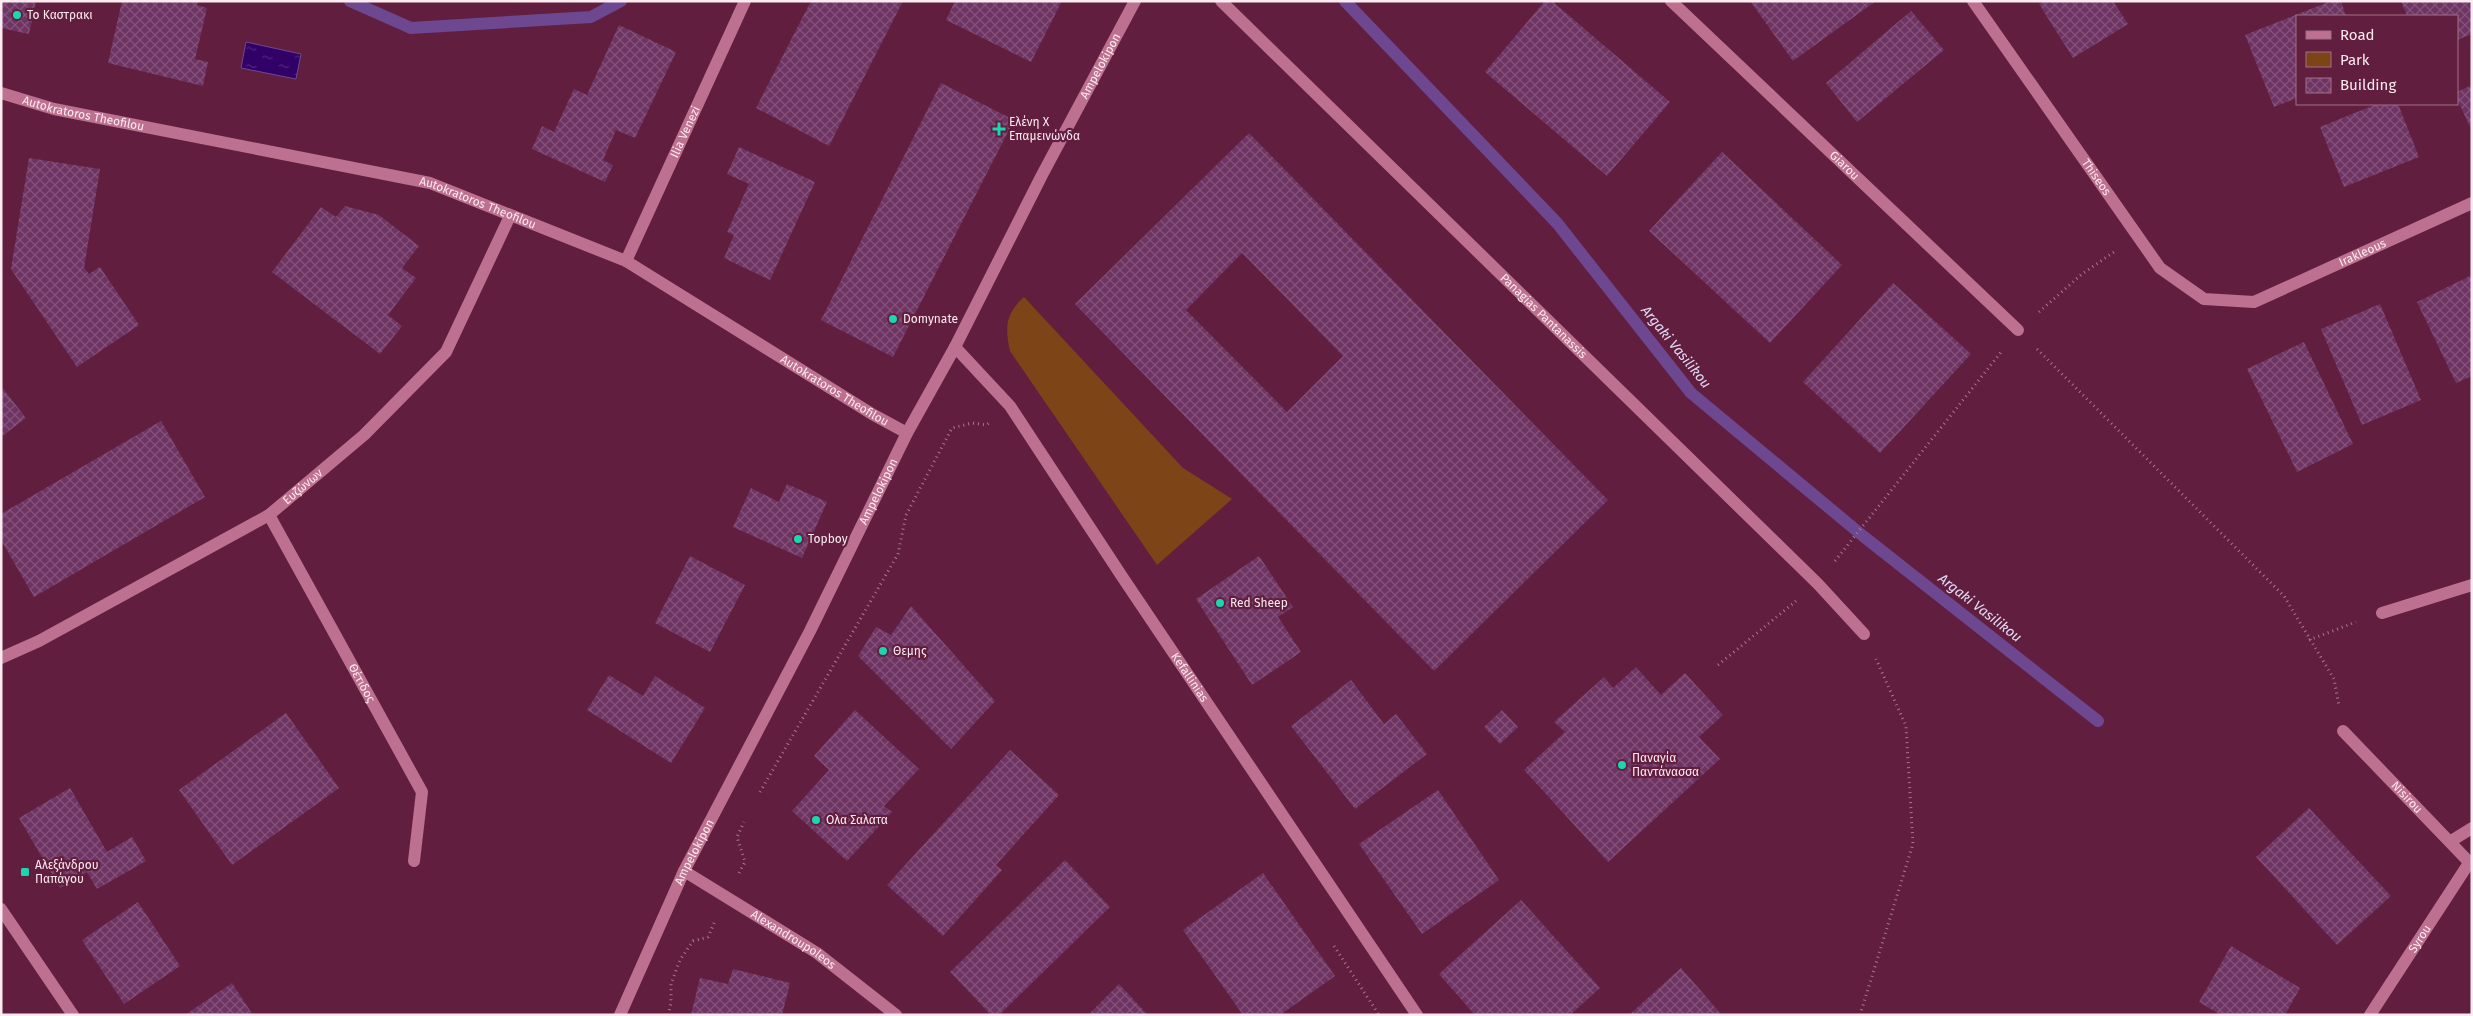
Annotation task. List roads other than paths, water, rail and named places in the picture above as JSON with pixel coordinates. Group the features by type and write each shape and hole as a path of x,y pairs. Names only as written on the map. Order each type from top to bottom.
{"street":[{"name":"Ilia Venezi","path":"626,261 745,1"},
{"name":"Ampelokipon","path":"620,1015 684,871 810,631 908,434 1042,175 1135,1"},
{"name":"Panagias Pantanassis","path":"1221,1 1818,584 1864,634"},
{"name":"Giarou","path":"1671,1 2018,330"},
{"name":"Thiseos","path":"1973,1 2160,268 2204,299 2254,302"},
{"name":"Autokratoros Theofilou","path":"1,93 54,109 430,183 626,261 872,414 908,434"},
{"name":"Irakleous","path":"2254,302 2472,203"},
{"name":"Ευζώνων","path":"1,658 38,641 269,515 364,435 446,352 510,216"},
{"name":"Kefallinias","path":"955,346 1010,406 1417,1015"},
{"name":"Θέτιδος","path":"269,515 422,792 414,861"},
{"path":"2382,612 2472,585"},
{"name":"Nisirou","path":"2343,731 2451,841 2470,864"},
{"path":"2451,841 2472,828"},
{"name":"Syrou","path":"2370,1015 2470,864"},
{"name":"Alexandroupoleos","path":"684,871 817,953 896,1015"},
{"path":"1,909 72,1015"}],"water":[{"path":"246,42 301,54 296,79 241,68"}],"waterway":[{"name":"Argaki Vasilikou","path":"350,1 411,28 591,17 621,1"},
{"name":"Argaki Vasilikou","path":"1345,1 1557,223 1691,393 1863,536 2098,721"}],"place":[{"name":"Το Καστρακι","path":"17,15"},
{"name":"Ελένη Χ Επαμεινώνδα","path":"999,129"},
{"name":"Domynate","path":"893,319"},
{"name":"Topboy","path":"798,539"},
{"name":"Red Sheep","path":"1220,603"},
{"name":"Θεμης","path":"883,651"},
{"name":"Παναγία Παντάνασσα","path":"1622,765"},
{"name":"Ολα Σαλατα","path":"816,820"},
{"name":"Αλεξάνδρου Παπάγου","path":"25,872"}]}
